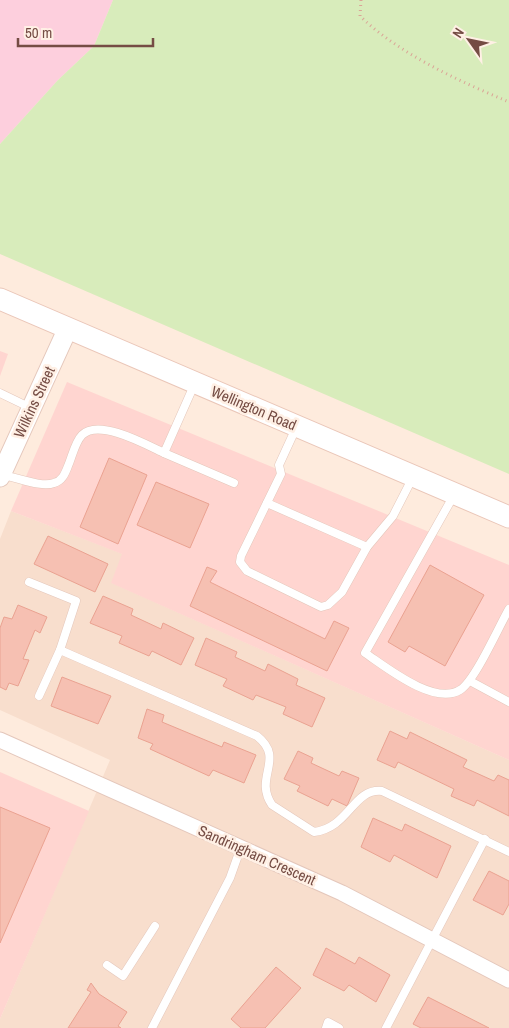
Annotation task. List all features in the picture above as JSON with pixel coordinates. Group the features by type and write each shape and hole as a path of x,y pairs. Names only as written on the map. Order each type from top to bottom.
{"main road":[{"name":"Wellington Road","path":"0,299 509,516"}],"street":[{"name":"Wilkins Street","path":"0,475 68,328"},
{"name":"Sandringham Crescent","path":"0,740 342,893 509,980"}],"lane":[{"path":"164,453 195,382"},
{"path":"0,393 31,408"},
{"path":"297,426 279,465 281,474 240,556 242,566 322,607 328,605 342,592 367,547 393,516 414,476"},
{"path":"0,475 20,477 44,485 59,481 63,477 81,437 93,430 118,433 234,483"},
{"path":"455,493 365,653 412,685 443,694 459,691 470,682 509,609"},
{"path":"266,503 367,547"},
{"path":"29,582 76,601 60,650 40,696"},
{"path":"60,650 257,736 268,746 271,754 265,783 268,799 272,804 314,832 332,827 344,818 363,795 375,791 382,792 485,839 509,852"},
{"path":"470,682 509,702"},
{"path":"386,1028 434,940 485,839"},
{"path":"152,1028 230,878 241,847"},
{"path":"107,964 123,976 155,926"},
{"path":"326,1028 328,1022 339,1028"}],"path":[{"path":"361,0 360,16 374,30 442,72 509,102"}],"shaded area":[{"path":"0,0 113,0 94,46 58,80 0,144"},
{"path":"0,351 8,354 0,376"},
{"path":"67,382 509,565 509,760 111,583 122,554 11,511"},
{"path":"11,511 123,554 112,583 509,760 509,1028 0,1028 0,1019 110,760 0,710 0,539"},
{"path":"0,772 89,811 0,1019"}],"green space":[{"path":"113,0 509,0 509,474 0,254 0,144 58,80 94,46"}],"building":[{"path":"109,458 147,475 118,544 80,527"},
{"path":"156,482 209,504 190,548 137,525"},
{"path":"48,536 108,564 95,592 34,564"},
{"path":"430,565 484,595 445,666 409,646 405,652 388,642"},
{"path":"207,567 217,571 210,582 325,639 334,621 349,628 327,671 190,606"},
{"path":"103,596 133,609 131,615 161,629 163,623 194,638 181,665 152,651 149,656 119,643 122,636 90,623"},
{"path":"18,605 47,617 40,633 35,630 23,659 29,660 18,686 9,683 6,690 0,687 0,628 4,617 12,619"},
{"path":"206,638 237,652 235,657 265,671 268,664 298,679 296,685 325,698 312,727 283,714 286,707 256,695 253,700 223,686 227,679 195,665"},
{"path":"62,677 111,696 98,724 51,706"},
{"path":"147,709 164,715 162,722 222,747 224,742 256,755 244,783 213,770 209,776 150,749 153,744 138,738"},
{"path":"390,731 407,739 410,732 467,760 463,767 494,781 498,775 509,780 509,816 477,800 474,806 451,796 454,789 398,762 395,768 377,760"},
{"path":"298,751 313,758 311,763 339,776 342,771 359,778 347,806 332,799 328,806 297,791 300,786 284,779"},
{"path":"0,807 50,828 0,943"},
{"path":"373,818 402,831 405,824 451,846 437,878 394,855 390,862 361,847"},
{"path":"489,871 509,881 509,904 503,915 473,900"},
{"path":"326,948 355,964 359,957 390,975 376,1002 349,985 344,991 313,975"},
{"path":"276,967 301,988 265,1028 241,1028 231,1019"},
{"path":"91,983 99,994 127,1012 118,1026 121,1028 68,1028 91,992 87,990"},
{"path":"428,997 489,1028 421,1028 413,1024"}]}
